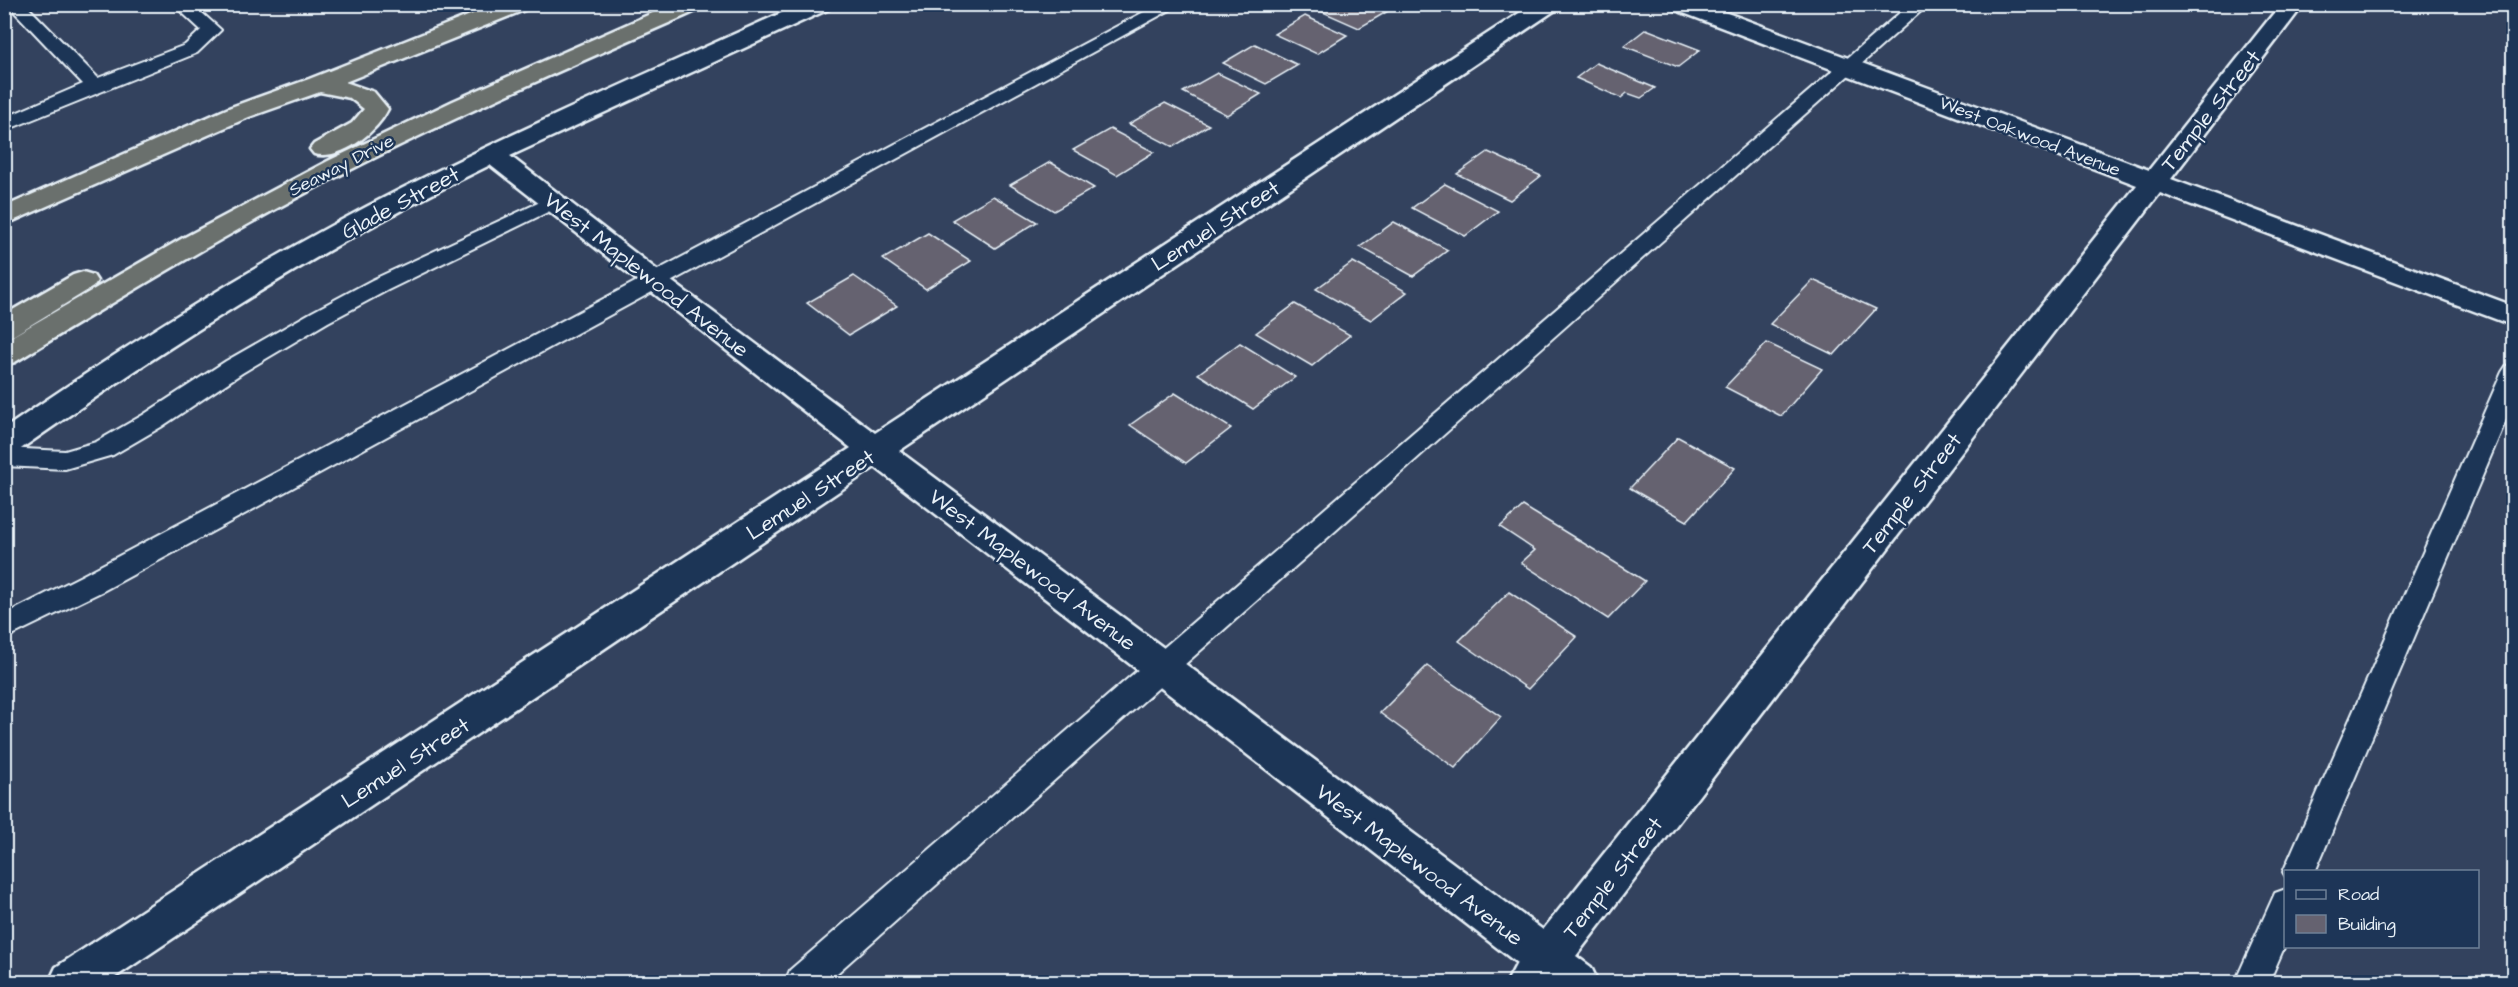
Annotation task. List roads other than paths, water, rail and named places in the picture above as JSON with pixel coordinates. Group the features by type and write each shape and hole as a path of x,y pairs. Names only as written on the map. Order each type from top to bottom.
{"highway":[{"path":"4,194 97,156 240,112 318,84 519,4"},
{"name":"Seaway Drive","path":"4,355 128,279 375,147 554,64 693,4"},
{"path":"4,328 168,232 358,131 372,120 376,109 370,98 355,90 318,84"},
{"path":"4,217 240,112"}],"street":[{"name":"Glade Street","path":"4,446 73,396 211,307 353,226 492,154 821,4"},
{"name":"Lemuel Street","path":"71,982 1549,4"},
{"name":"West Oakwood Avenue","path":"1681,4 2514,317"},
{"name":"Temple Street","path":"1538,971 2293,4"},
{"name":"West Maplewood Avenue","path":"492,154 656,283 1163,668 1538,971 1576,982"}],"lane":[{"path":"15,4 95,86"},
{"path":"4,125 95,86 191,49 212,30 181,4"},
{"path":"4,628 93,583 656,283 1173,4"},
{"path":"802,982 1921,4"},
{"path":"4,457 65,460 104,449 152,421 234,367 320,317 380,285 553,202"},
{"path":"2300,870 2514,372"},
{"path":"2252,982 2284,909"}]}
